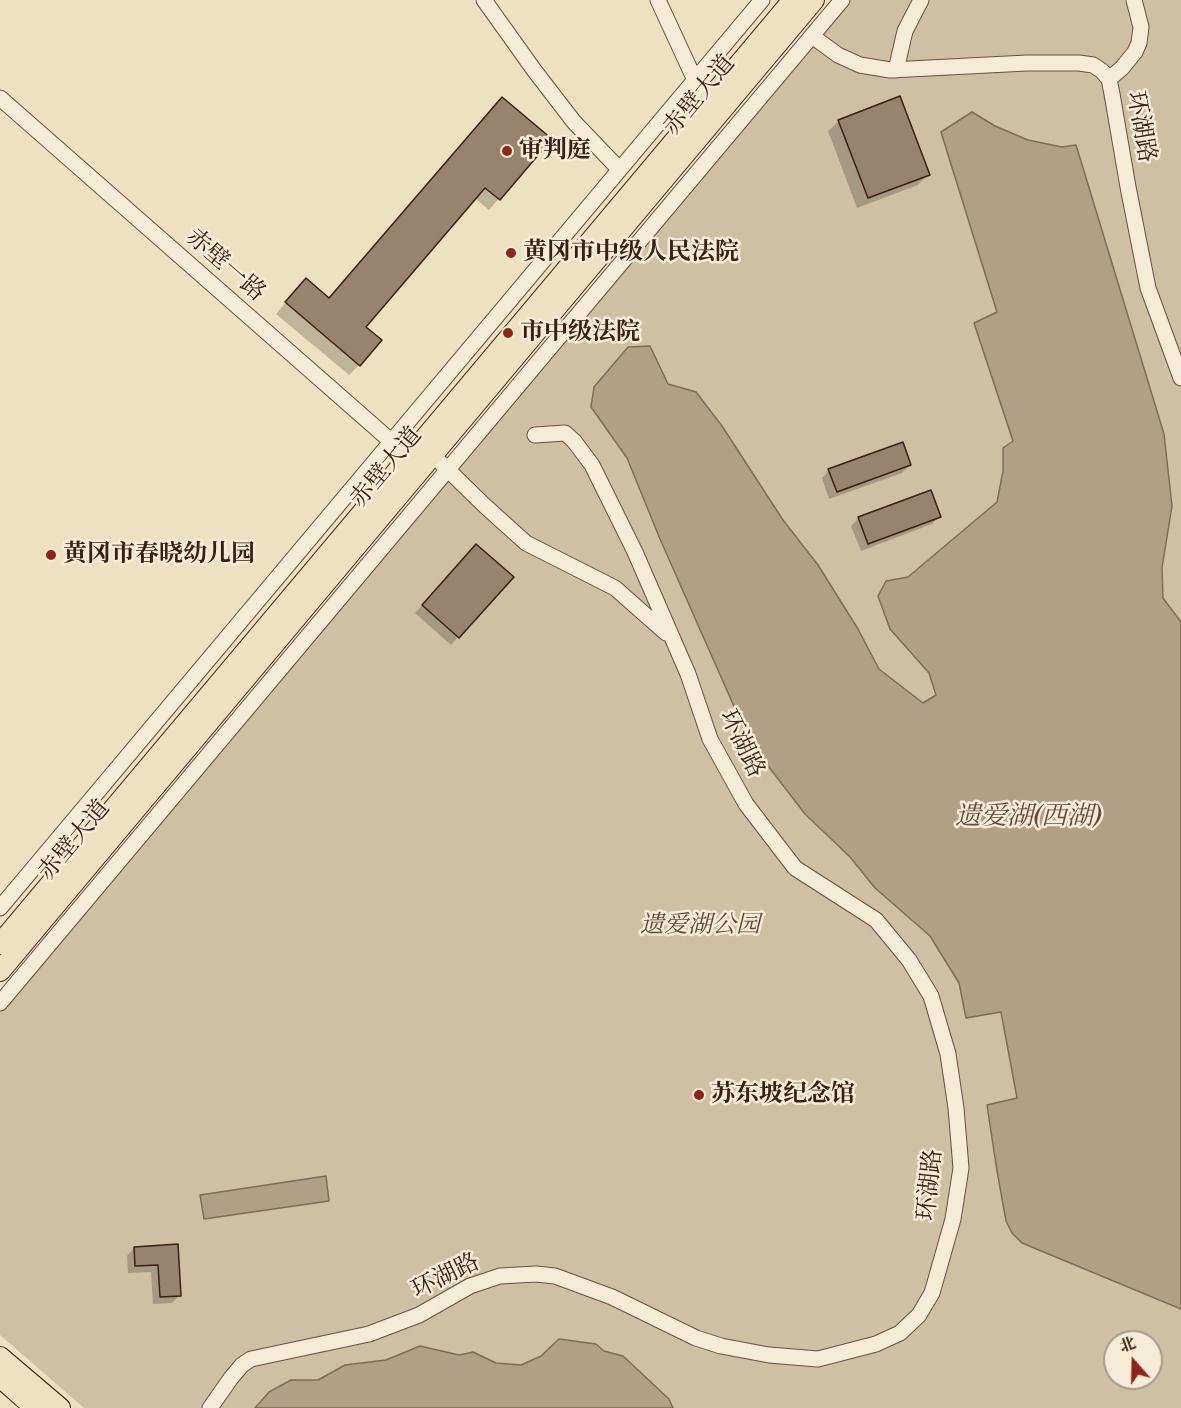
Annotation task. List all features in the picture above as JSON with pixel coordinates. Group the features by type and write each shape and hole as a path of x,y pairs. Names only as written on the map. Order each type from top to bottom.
{"main road":[{"name":"赤壁大道","path":"0,970 420,460 706,104 793,0"},
{"name":"赤壁大道","path":"0,944 420,460 814,0"},
{"path":"0,1357 60,1408"},
{"path":"0,1377 36,1408"}],"street":[{"path":"484,0 567,113 619,170"},
{"path":"658,0 706,104"},
{"path":"0,908 762,0"},
{"path":"0,1003 842,0"},
{"path":"896,70 904,31 921,0"},
{"path":"1109,79 1122,68 1139,43 1142,27 1134,0"},
{"name":"环湖路","path":"812,36 838,55 860,65 896,70 1027,63 1079,63 1093,65 1102,70 1109,79 1148,288 1181,378"},
{"name":"赤壁一路","path":"0,98 390,441 420,460 448,470 526,543 615,588 645,612 670,637"},
{"name":"环湖路","path":"210,1408 231,1378 242,1365 251,1359 369,1334 419,1315 470,1286 500,1276 536,1274 555,1276 612,1297 696,1338 721,1346 793,1358 818,1359 876,1344 900,1333 919,1315 932,1293 953,1219 961,1168 956,1108 948,1054 931,996 909,960 876,920 795,868 746,804 710,739 688,674 635,552 592,465 565,433 535,435"}],"green space":[{"name":"遗爱湖公园","path":"849,0 1181,0 1181,1408 84,1408 0,1335 0,1012"}],"water":[{"name":"遗爱湖(西湖)","path":"972,112 995,126 1028,140 1062,147 1076,145 1164,434 1172,506 1162,568 1163,598 1181,622 1181,1309 1022,1243 1012,1233 1006,1221 987,1105 1017,1098 1001,1012 966,1018 959,983 930,936 875,888 850,857 805,814 765,762 744,729 660,539 627,458 591,407 594,387 628,347 650,346 668,384 696,392 722,426 783,520 818,565 858,629 879,669 923,703 936,695 929,673 890,629 878,596 886,581 908,577 997,502 1003,471 1003,448 1013,441 974,323 997,312 941,132"},
{"path":"326,1176 329,1201 204,1219 200,1195"},
{"path":"559,1339 596,1344 604,1351 623,1356 669,1399 673,1408 255,1408 269,1392 291,1380 318,1380 345,1365 386,1360 420,1346 459,1355 473,1352 496,1363 521,1365 541,1356"}],"building":[{"path":"900,96 930,175 868,198 838,120"},
{"path":"502,97 552,139 500,200 485,188 366,327 382,340 360,366 285,302 306,278 329,298"},
{"path":"903,442 911,465 837,492 828,469"},
{"path":"931,490 941,517 868,544 858,517"},
{"path":"476,544 514,577 459,638 422,605"},
{"path":"178,1244 181,1296 160,1297 158,1265 135,1266 134,1247"}],"place":[{"name":"审判庭","path":"507,151"},
{"name":"黄冈市中级人民法院","path":"511,253"},
{"name":"市中级法院","path":"508,333"},
{"name":"黄冈市春晓幼儿园","path":"51,555"},
{"name":"苏东坡纪念馆","path":"699,1095"}]}
